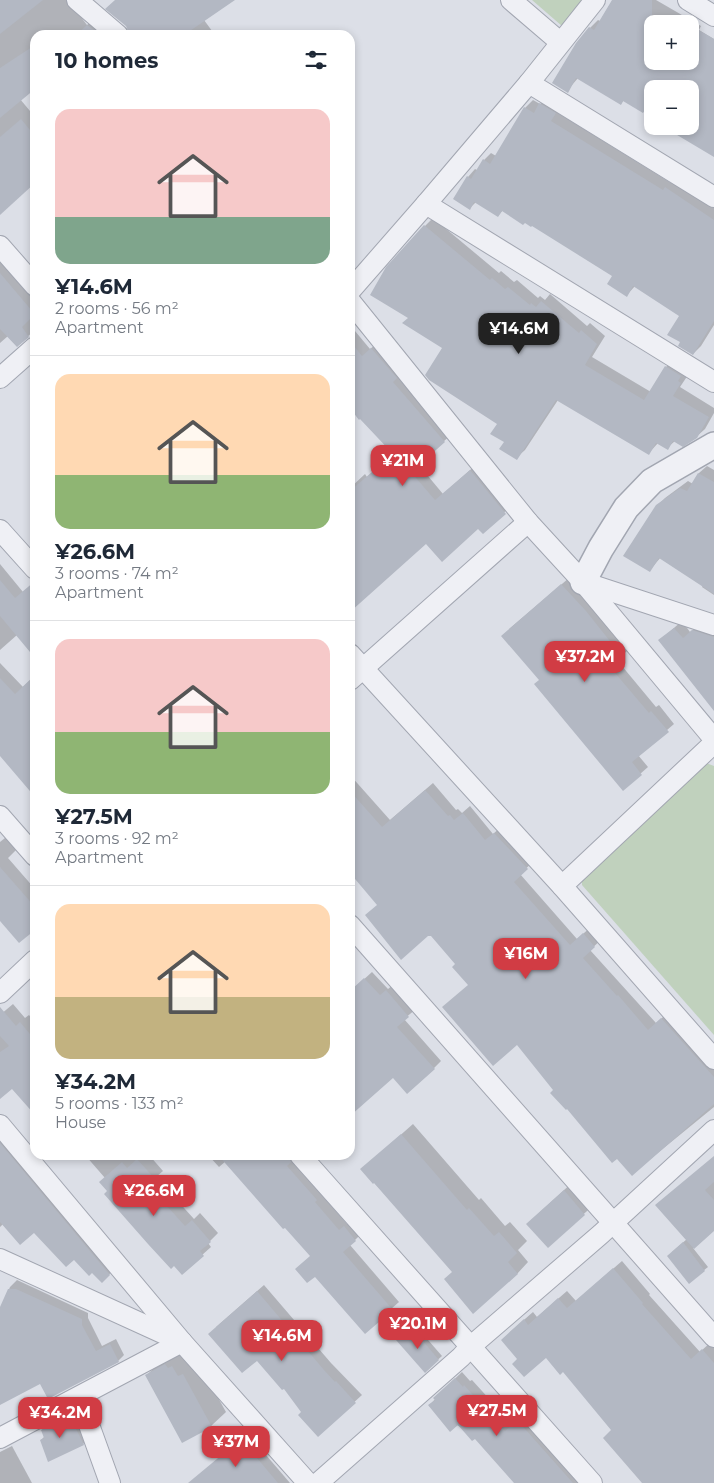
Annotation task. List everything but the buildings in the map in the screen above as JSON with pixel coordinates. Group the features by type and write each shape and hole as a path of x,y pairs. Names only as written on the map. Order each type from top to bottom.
{"street":[{"path":"77,0 112,30"},
{"path":"511,0 560,42"},
{"path":"355,285 529,83 594,0"},
{"path":"688,0 714,16"},
{"path":"529,83 714,197"},
{"path":"426,204 714,382"},
{"path":"0,246 30,280"},
{"path":"355,307 528,522 582,582 714,741 562,886"},
{"path":"0,378 30,351"},
{"path":"582,582 626,508 652,481 714,445"},
{"path":"355,666 528,522"},
{"path":"0,530 30,563"},
{"path":"582,582 714,625"},
{"path":"355,668 562,886 714,1059"},
{"path":"0,816 30,850"},
{"path":"355,932 714,1337"},
{"path":"0,993 30,965"},
{"path":"0,1124 30,1160"},
{"path":"318,1483 461,1357 470,1346 612,1223 714,1130"},
{"path":"30,1160 182,1342 308,1483"},
{"path":"304,1160 592,1483"},
{"path":"0,1259 182,1342"},
{"path":"0,1438 182,1342"},
{"path":"79,1397 110,1483"}],"green space":[{"path":"532,0 584,0 562,26"},
{"path":"706,763 714,766 714,1035 582,885 582,875"}]}
